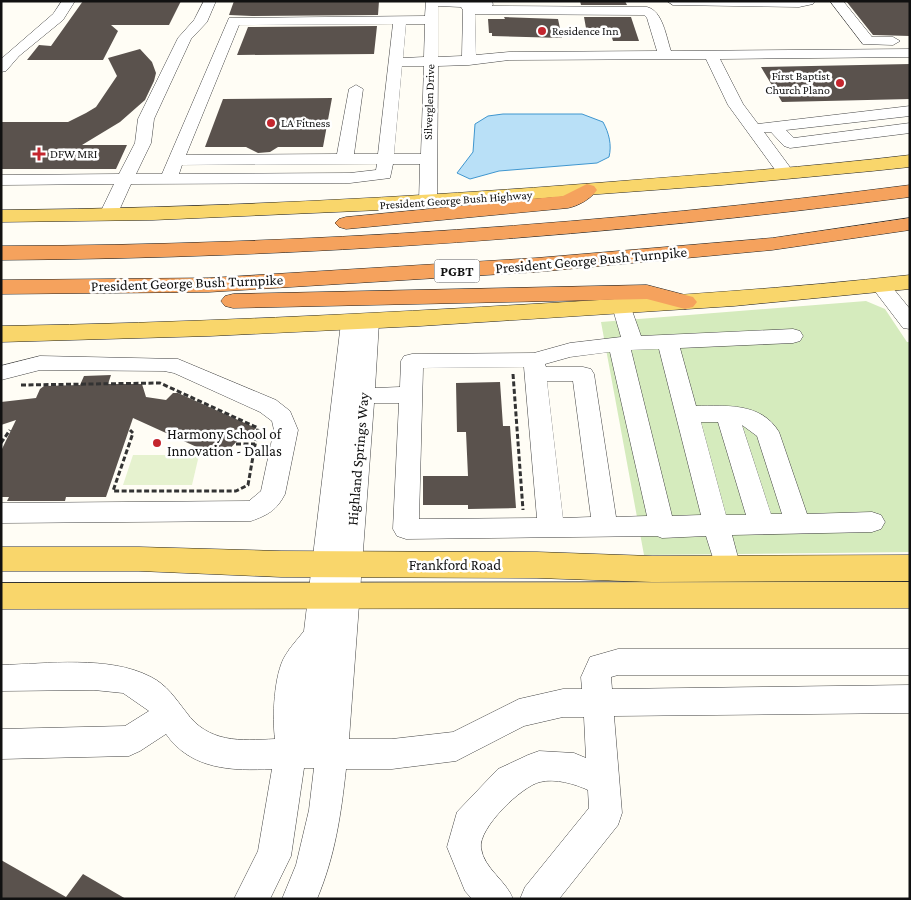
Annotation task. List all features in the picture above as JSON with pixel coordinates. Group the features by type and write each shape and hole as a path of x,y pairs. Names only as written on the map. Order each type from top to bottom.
{"highway":[{"path":"1,236 380,221 568,202 587,190"},
{"name":"PGBT","path":"1,253 216,248 431,238 796,206 910,191"},
{"name":"President George Bush Turnpike","path":"1,288 209,285 496,268 732,248 910,224"},
{"path":"1,288 20,297 129,301 250,301 647,292 685,302"}],"main road":[{"name":"President George Bush Highway","path":"1,216 281,210 428,202 787,174 910,161"},
{"path":"1,334 190,330 360,323 685,302 910,282"},
{"name":"Frankford Road","path":"1,559 139,558 337,565 537,565 728,569 910,568"},
{"name":"Frankford Road","path":"1,596 910,595"}],"street":[{"path":"2,66 14,53 58,16 69,1"},
{"path":"108,215 143,144 146,119 185,38 198,24 210,1"},
{"path":"466,5 645,4 648,1"},
{"path":"673,1 779,3 809,1"},
{"path":"836,1 868,41 910,41"},
{"path":"432,2 466,5 646,11 653,17 664,51"},
{"name":"Silverglen Drive","path":"428,202 428,159 420,89 430,61 432,2"},
{"path":"466,5 468,54"},
{"path":"168,179 234,21 265,18 431,20"},
{"path":"1,180 350,178 384,174 400,21"},
{"path":"395,62 430,61 468,54 509,56 664,51 711,54 910,53"},
{"path":"711,54 736,104 787,174"},
{"path":"345,159 356,89"},
{"path":"392,89 420,89"},
{"path":"754,129 910,111"},
{"path":"775,126 790,143 910,128"},
{"path":"177,160 428,159"},
{"path":"622,306 626,344 662,528"},
{"name":"Highland Springs Way","path":"335,596 360,323"},
{"path":"527,367 570,350 668,341 793,336"},
{"path":"668,341 728,569"},
{"path":"605,528 582,374 527,367 412,361 406,529 662,528 872,522"},
{"path":"1,513 251,511 263,506 273,494 286,430 282,416 268,406 171,364 40,364 6,376"},
{"path":"527,367 551,528"},
{"path":"353,396 411,395"},
{"path":"687,414 742,414 767,432 798,524"},
{"path":"727,414 762,525"},
{"path":"251,899 274,856 283,811 291,750 309,721 319,634 335,596"},
{"path":"299,899 313,867 325,810 332,753 335,596"},
{"path":"537,899 606,813 602,780 596,677 600,666 618,662 910,662"},
{"path":"1,678 94,677 124,680 141,687 158,699 182,732 206,749 237,756 291,750 392,754 456,746 519,713 563,702 910,699"},
{"path":"1,744 129,741 169,715"},
{"path":"496,899 477,879 464,847 469,824 509,780 539,766 574,768 602,780"}],"lane":[{"path":"881,286 910,323"}],"path":[{"path":"514,510 523,510 527,367"},
{"path":"6,376 160,383 258,428 248,485 236,491 113,491 133,433 130,430"},
{"path":"1,443 10,430"},
{"path":"236,444 255,444"}],"green space":[{"path":"866,301 885,309 907,342 910,342 910,552 644,555 601,322"},
{"path":"133,455 199,455 192,485 123,485"}],"water":[{"path":"503,114 582,114 603,122 609,139 609,157 597,163 499,171 470,179 457,173 473,152 475,124 488,116"}],"building":[{"path":"83,1 181,1 169,25 111,25 118,31 103,60 27,60 39,45 51,46"},
{"path":"234,1 379,1 378,15 252,16 229,15"},
{"path":"580,1 625,1 627,5 581,5"},
{"path":"846,1 910,1 910,36 873,35"},
{"path":"504,17 558,19 562,38 492,36 492,33 489,33 488,19 505,19"},
{"path":"584,17 631,17 639,41 613,41 609,28 586,28"},
{"path":"377,26 374,54 237,55 248,27"},
{"path":"140,49 152,62 156,73 145,100 120,122 82,145 127,145 116,169 1,169 1,122 68,122 86,113 96,107 117,76 108,58"},
{"name":"First Baptist Church Plano","path":"910,64 910,99 782,102 761,67"},
{"name":"LA Fitness","path":"332,98 323,147 278,147 270,152 258,153 246,147 205,147 223,99"},
{"path":"111,375 108,384 142,384 146,397 166,400 173,393 178,393 256,428 244,440 240,438 221,458 133,418 106,497 66,497 65,501 7,501 9,497 1,497 1,451 16,420 1,425 1,402 36,398 40,389 44,386 80,385 84,376"},
{"path":"500,382 503,426 510,426 516,508 468,509 468,505 423,505 423,476 468,476 466,432 457,432 456,383"},
{"path":"1,860 66,897 83,874 126,899 1,899"}],"place":[{"name":"Residence Inn","path":"542,31"},
{"name":"First Baptist Church Plano","path":"840,83"},
{"name":"LA Fitness","path":"271,123"},
{"name":"DFW MRI","path":"39,154"},
{"name":"Harmony School of Innovation - Dallas","path":"157,443"}]}
